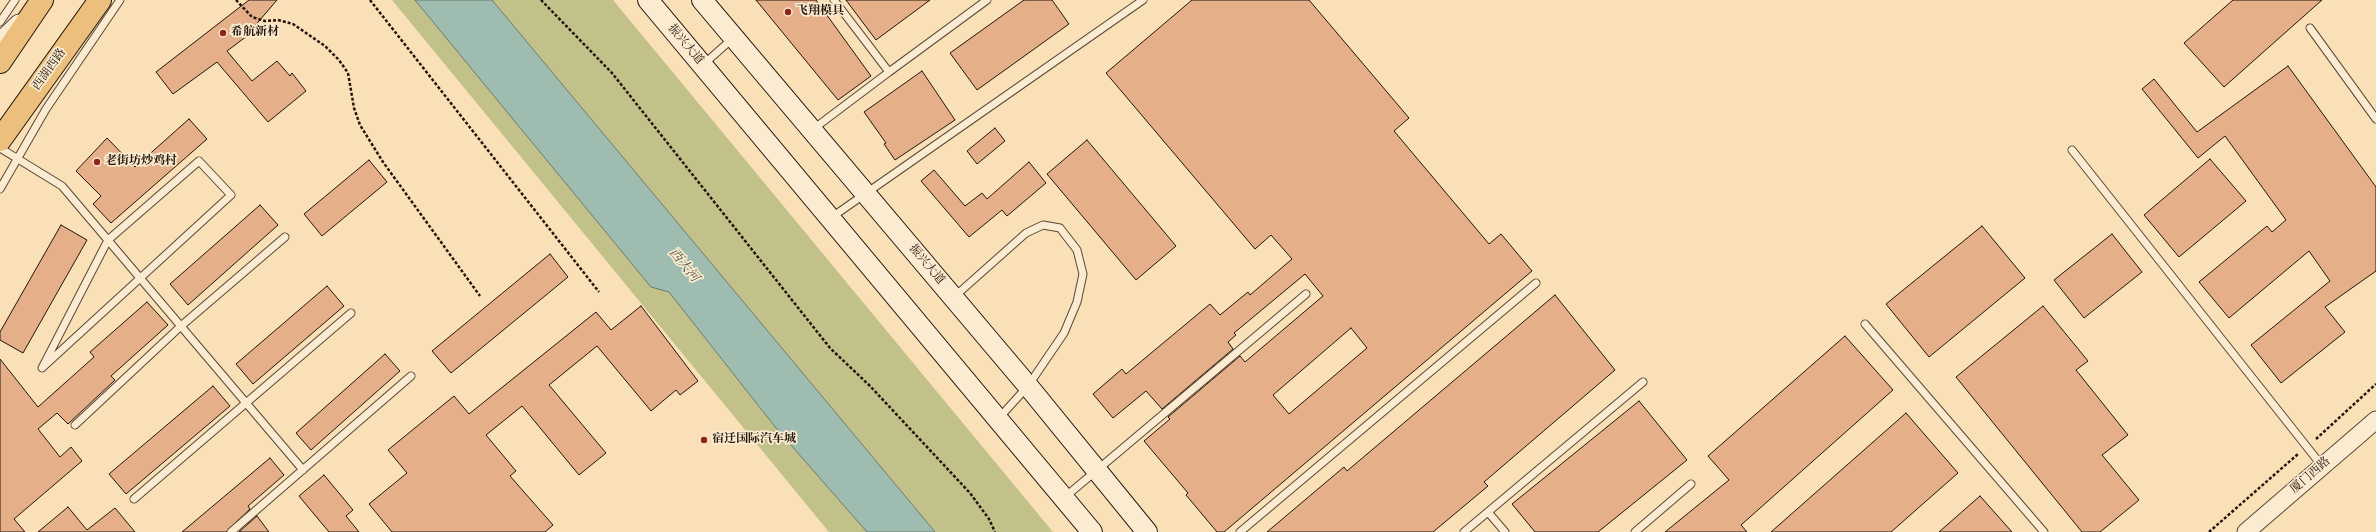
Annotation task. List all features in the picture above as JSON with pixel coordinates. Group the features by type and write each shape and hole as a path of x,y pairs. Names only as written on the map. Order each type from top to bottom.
{"main road":[{"name":"西湖西路","path":"0,140 100,0"},
{"name":"振兴大道","path":"648,0 1092,532"},
{"name":"振兴大道","path":"702,0 865,194 954,297 1147,532"},
{"path":"0,62 40,2"}],"street":[{"path":"0,41 40,2"},
{"name":"厦门西路","path":"2246,532 2376,420"}],"lane":[{"path":"0,22 15,0"},
{"path":"0,189 73,66 120,0"},
{"path":"834,0 889,72"},
{"path":"812,130 987,0"},
{"path":"830,218 1143,0"},
{"path":"2310,28 2376,119"},
{"path":"702,66 734,37"},
{"path":"0,148 62,186 303,470"},
{"path":"2072,150 2322,466"},
{"path":"199,160 231,195 42,368 108,240 199,160"},
{"path":"954,297 1026,233 1043,225 1060,228 1077,250 1082,274 1077,302 1064,333 1028,386 998,420"},
{"path":"75,425 181,326 285,237"},
{"path":"1240,532 1536,283"},
{"path":"1063,498 1306,294"},
{"path":"134,499 351,313"},
{"path":"1865,324 2044,532"},
{"path":"231,532 411,376"},
{"path":"1464,532 1643,382"},
{"path":"1635,532 1691,484"},
{"path":"1488,512 1505,532"}],"path":[{"path":"236,0 252,17 265,21 278,20 293,24 324,46 339,60 348,73 354,108 360,124 383,162 480,296"},
{"path":"370,0 599,292"},
{"path":"541,0 612,73 830,348 870,386 970,493 989,519 996,532"},
{"path":"2209,532 2307,447 2376,384"}],"shaded area":[{"path":"392,0 613,0 1053,532 829,532"}],"water":[{"name":"西大河","path":"415,0 492,0 935,532 867,532 776,428 669,292 651,287"}],"building":[{"path":"249,0 277,0 253,28 255,30 227,51 252,81 277,61 290,76 292,73 306,91 268,122 217,62 173,94 156,72"},
{"path":"756,0 816,0 871,76 838,100"},
{"path":"846,0 930,0 876,40"},
{"path":"1024,0 1052,0 1069,24 977,90 950,53"},
{"path":"1192,0 1309,0 1409,118 1394,131 1489,244 1501,234 1532,271 1224,532 1217,532 1186,495 1188,493 1144,441 1170,419 1168,417 1240,356 1245,362 1323,296 1305,274 1234,333 1236,335 1228,342 1233,349 1162,409 1146,391 1113,418 1093,394 1122,369 1126,374 1210,304 1220,315 1248,292 1250,295 1292,259 1271,235 1255,249 1106,73","holes":["1351,328 1367,348 1289,414 1273,395"]},
{"path":"2233,0 2322,0 2224,87 2184,43"},
{"path":"2288,66 2376,187 2376,271 2325,307 2345,332 2281,383 2251,345 2330,281 2309,251 2229,318 2199,282 2267,226 2272,232 2286,220 2225,136 2198,158 2142,89 2154,79 2197,132"},
{"path":"922,71 955,120 895,160 884,144 886,143 864,112"},
{"path":"189,119 207,139 111,223 93,204 101,196 76,171 107,138 135,167"},
{"path":"995,128 1005,141 977,164 967,151"},
{"path":"1087,140 1176,246 1136,280 1047,174"},
{"path":"2210,159 2246,201 2179,257 2144,215"},
{"path":"369,160 387,182 322,236 304,214"},
{"path":"1029,162 1046,183 1007,216 1002,210 969,237 921,181 934,170 965,206 982,193 987,199"},
{"path":"260,205 278,225 188,305 170,284"},
{"path":"61,225 87,240 23,353 0,340 0,332"},
{"path":"1982,226 2025,278 1929,357 1886,304"},
{"path":"2112,234 2142,272 2084,318 2054,280"},
{"path":"550,254 568,277 451,373 432,351"},
{"path":"327,286 344,306 253,384 236,364"},
{"path":"1555,295 1615,370 1484,482 1488,486 1433,532 1267,532 1344,467 1347,471"},
{"path":"147,302 168,325 111,376 115,380 68,424 57,413 38,429 60,457 71,447 82,461 14,519 25,532 0,532 0,359 38,407 94,357 90,352"},
{"path":"641,306 698,381 680,395 676,390 651,411 597,346 549,385 606,453 579,475 522,406 486,435 516,471 510,476 553,525 545,532 392,532 369,504 407,473 388,450 454,396 469,414 596,312 611,330"},
{"path":"2043,306 2088,361 2076,370 2128,435 2102,455 2139,500 2100,532 2082,532 1956,377"},
{"path":"1845,336 1893,390 1741,525 1747,532 1665,532 1729,480 1708,456"},
{"path":"385,354 400,371 311,450 296,433"},
{"path":"213,386 230,406 126,494 109,474"},
{"path":"1639,401 1687,460 1598,532 1535,532 1512,504"},
{"path":"1906,413 1958,473 1891,532 1771,532"},
{"path":"270,458 284,475 248,506 250,509 226,532 182,532"},
{"path":"324,475 353,510 346,516 359,532 329,532 299,496"},
{"path":"1980,496 2012,532 1939,532"},
{"path":"68,507 87,530 115,508 135,532 38,532"},
{"path":"257,516 269,532 239,532"}],"place":[{"name":"飞翔模具","path":"788,12"},
{"name":"希航新材","path":"223,33"},
{"name":"老街坊炒鸡村","path":"97,162"},
{"name":"宿迁国际汽车城","path":"704,440"}]}
